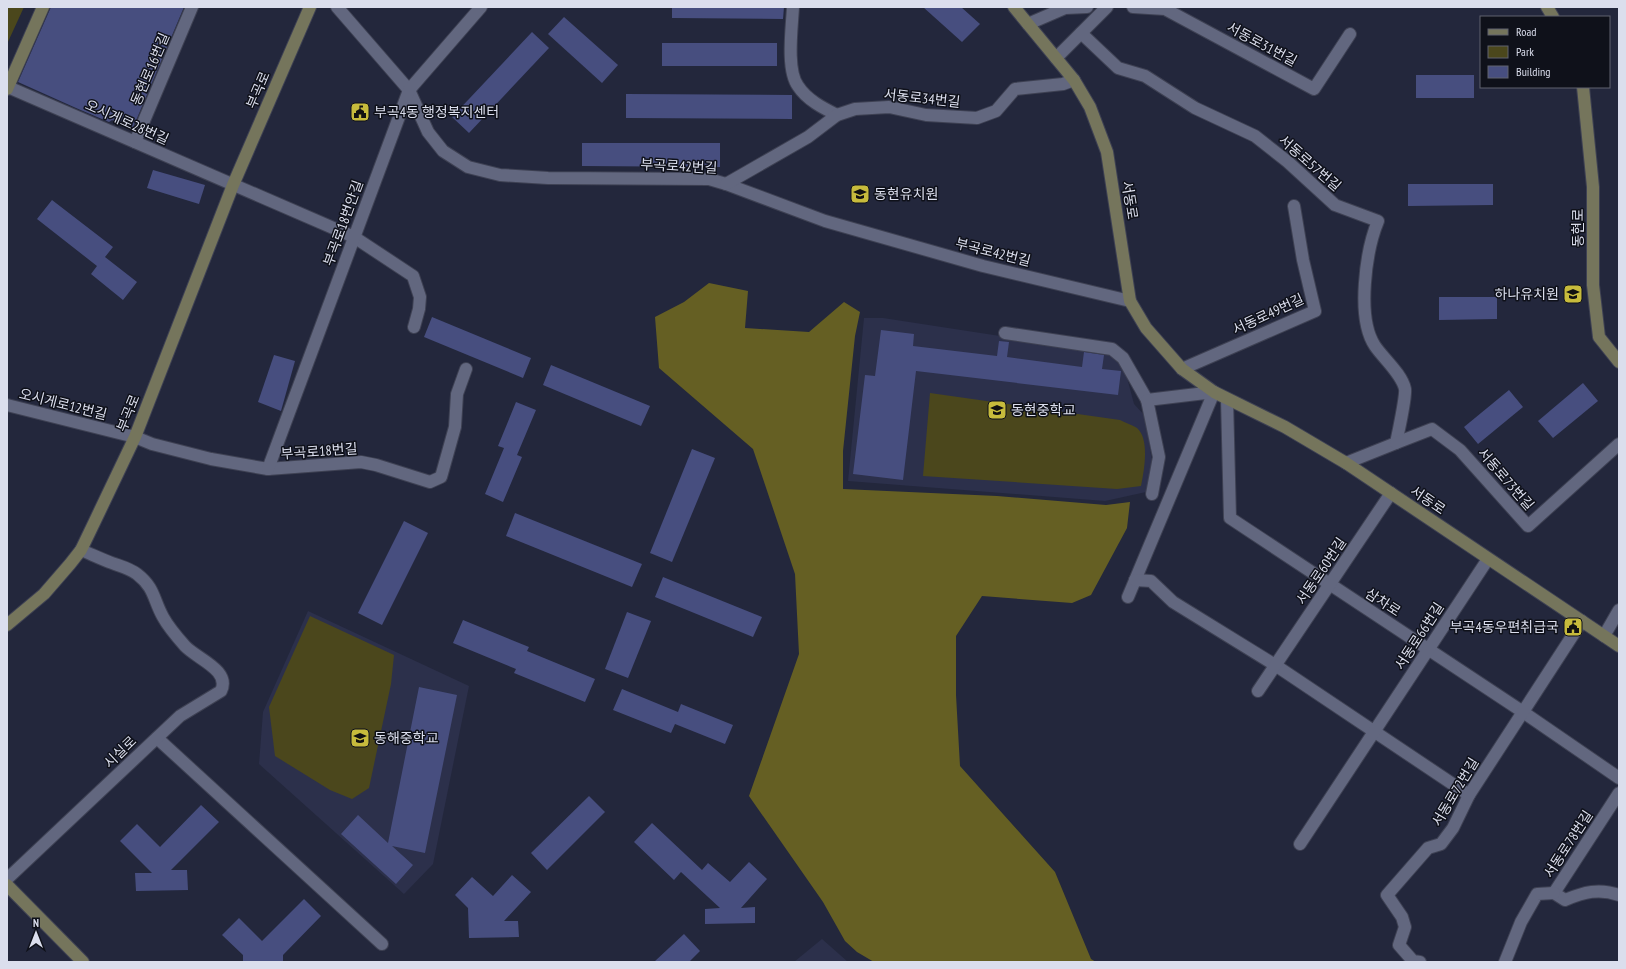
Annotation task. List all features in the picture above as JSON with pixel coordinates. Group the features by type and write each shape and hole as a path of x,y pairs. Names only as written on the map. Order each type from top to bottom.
{"street":[{"path":"8,88 43,7"},
{"name":"동현로16번길","path":"135,142 192,7"},
{"name":"부곡로","path":"7,625 44,594 81,550 135,437 233,185 310,7"},
{"name":"부곡로42번길","path":"337,7 409,90 432,137 443,151 468,167 500,175 548,178 710,179 832,223 983,266 1130,301"},
{"name":"부곡로18번안길","path":"268,469 409,90 481,7"},
{"path":"793,7 792,68 797,85 821,107 837,115"},
{"name":"서동로","path":"1014,7 1074,80 1090,107 1107,152 1130,301 1146,328 1182,369 1214,392 1285,427 1346,463 1619,646"},
{"path":"1028,24 1065,8 1087,7"},
{"path":"1056,58 1106,7"},
{"name":"서동로31번길","path":"1133,7 1165,8 1314,89 1350,34"},
{"path":"1547,7 1552,16"},
{"name":"서동로57번길","path":"1081,33 1118,68 1145,76 1195,108 1255,136 1288,162 1335,205 1378,221 1372,236 1364,302 1365,320 1374,345 1390,364 1405,389 1396,443"},
{"name":"서동로34번길","path":"726,184 808,137 837,115 855,109 889,108 926,115 976,118 996,111 1015,89 1063,84 1074,80"},
{"name":"오시게로28번길","path":"8,88 233,185"},
{"name":"동현로","path":"1583,88 1593,187 1593,285 1599,337 1619,362"},
{"path":"233,185 354,237 413,276 420,297 419,309 414,327"},
{"name":"서동로49번길","path":"1182,369 1315,311 1302,260 1294,206"},
{"path":"1005,333 1112,349 1123,358 1147,400 1159,457 1152,494"},
{"name":"부곡로18번길","path":"135,437 152,444 211,459 268,469 361,462 376,465 427,482 439,479 455,427 457,394 466,369"},
{"path":"1128,597 1214,392 1147,400"},
{"name":"삼차로","path":"1228,399 1230,518 1523,712 1619,778"},
{"name":"오시게로12번길","path":"7,405 135,437"},
{"name":"서동로73번길","path":"1396,443 1432,429 1460,450 1528,526 1619,444"},
{"path":"1346,463 1396,443"},
{"name":"서동로60번길","path":"1258,691 1391,493"},
{"name":"시실로","path":"7,879 180,716 221,691 225,680 221,674 188,648 172,630 162,616 154,593 138,574 81,550"},
{"name":"서동로66번길","path":"1300,844 1488,558"},
{"path":"1135,580 1152,581 1173,602 1275,665 1469,796"},
{"path":"1604,636 1619,610"},
{"name":"서동로72번길","path":"1420,962 1414,961 1399,945 1405,927 1402,917 1388,895 1428,848 1441,844 1453,828 1469,796 1582,622"},
{"path":"157,738 382,944"},
{"name":"서동로78번길","path":"1505,962 1521,922 1537,894 1554,893 1619,793"},
{"path":"7,885 83,962"},
{"path":"1554,893 1565,900 1581,894 1606,891 1619,895"}],"shaded area":[{"path":"709,283 748,291 745,328 809,332 844,302 860,312 855,336 843,451 843,489 997,496 1106,505 1130,502 1127,528 1091,595 1072,603 982,596 956,636 956,695 960,766 1055,872 1091,959 1096,962 874,962 857,952 845,941 823,902 749,796 799,654 795,574 753,449 659,368 655,317 684,302"},
{"name":"동현중학교","path":"864,318 883,318 1111,353 1126,374 1134,404 1145,416 1152,462 1146,492 1105,501 848,481"},
{"name":"동해중학교","path":"308,611 469,686 433,864 404,894 259,764 263,712"},
{"path":"822,939 848,962 794,962"}],"green space":[{"path":"7,7 24,7 7,44"},
{"path":"930,393 1120,420 1137,428 1144,440 1145,456 1141,486 1117,489 923,476"},
{"path":"310,616 394,655 391,684 369,788 352,799 330,790 275,756 269,707"}],"building":[{"path":"51,7 184,7 132,130 112,120 109,122 18,82"},
{"path":"672,7 784,7 783,19 672,18"},
{"path":"923,7 961,7 980,24 962,42"},
{"path":"564,17 618,65 602,83 548,34"},
{"path":"532,32 549,48 469,133 452,117"},
{"path":"662,43 777,43 777,66 662,66"},
{"path":"1416,75 1474,75 1474,98 1416,98"},
{"path":"626,94 792,95 792,119 626,118"},
{"path":"582,143 720,143 720,167 582,166"},
{"path":"153,170 205,185 199,204 147,188"},
{"path":"1408,184 1493,184 1493,205 1408,206"},
{"path":"52,200 113,247 105,257 137,282 123,300 91,274 97,266 37,219"},
{"path":"1439,297 1497,297 1497,319 1439,320"},
{"path":"432,317 531,358 523,378 424,337"},
{"path":"881,330 914,334 913,346 997,356 999,341 1009,342 1007,357 1082,367 1084,352 1104,355 1102,369 1121,371 1118,395 916,371 903,480 853,474 865,375 875,376"},
{"path":"274,355 295,361 281,411 258,402"},
{"path":"551,365 650,406 641,426 543,385"},
{"path":"1583,383 1598,401 1553,438 1538,421"},
{"path":"1509,390 1523,407 1478,444 1464,427"},
{"path":"516,402 536,410 517,455 522,457 503,502 485,494 504,448 498,446"},
{"path":"692,449 715,458 672,562 650,553"},
{"path":"515,513 642,564 632,587 506,536"},
{"path":"404,521 428,533 382,625 358,613"},
{"path":"663,577 762,617 753,637 655,597"},
{"path":"627,612 651,621 628,678 605,669"},
{"path":"463,620 529,647 527,651 595,679 585,702 514,673 516,669 453,643"},
{"path":"419,687 457,695 425,853 392,846 413,865 396,884 341,834 358,815 388,843"},
{"path":"622,689 678,712 681,704 733,725 725,744 675,724 671,733 613,710"},
{"path":"589,796 605,812 547,870 531,853"},
{"path":"201,805 219,822 171,870 187,870 188,890 136,891 135,873 152,873 120,841 137,824 160,847"},
{"path":"652,823 702,870 708,863 730,882 749,862 767,879 741,908 755,907 755,923 705,924 705,909 720,908 681,872 674,880 634,842"},
{"path":"512,875 531,892 504,921 518,921 519,937 469,938 468,908 455,895 472,877 493,896"},
{"path":"304,899 321,916 283,955 283,962 243,962 243,955 222,935 239,918 262,941"},
{"path":"684,934 700,951 689,962 654,962"}],"place":[{"name":"부곡4동 행정복지센터","path":"360,112"},
{"name":"동현유치원","path":"860,194"},
{"name":"하나유치원","path":"1573,294"},
{"name":"동현중학교","path":"997,410"},
{"name":"부곡4동우편취급국","path":"1573,627"},
{"name":"동해중학교","path":"360,738"}]}
